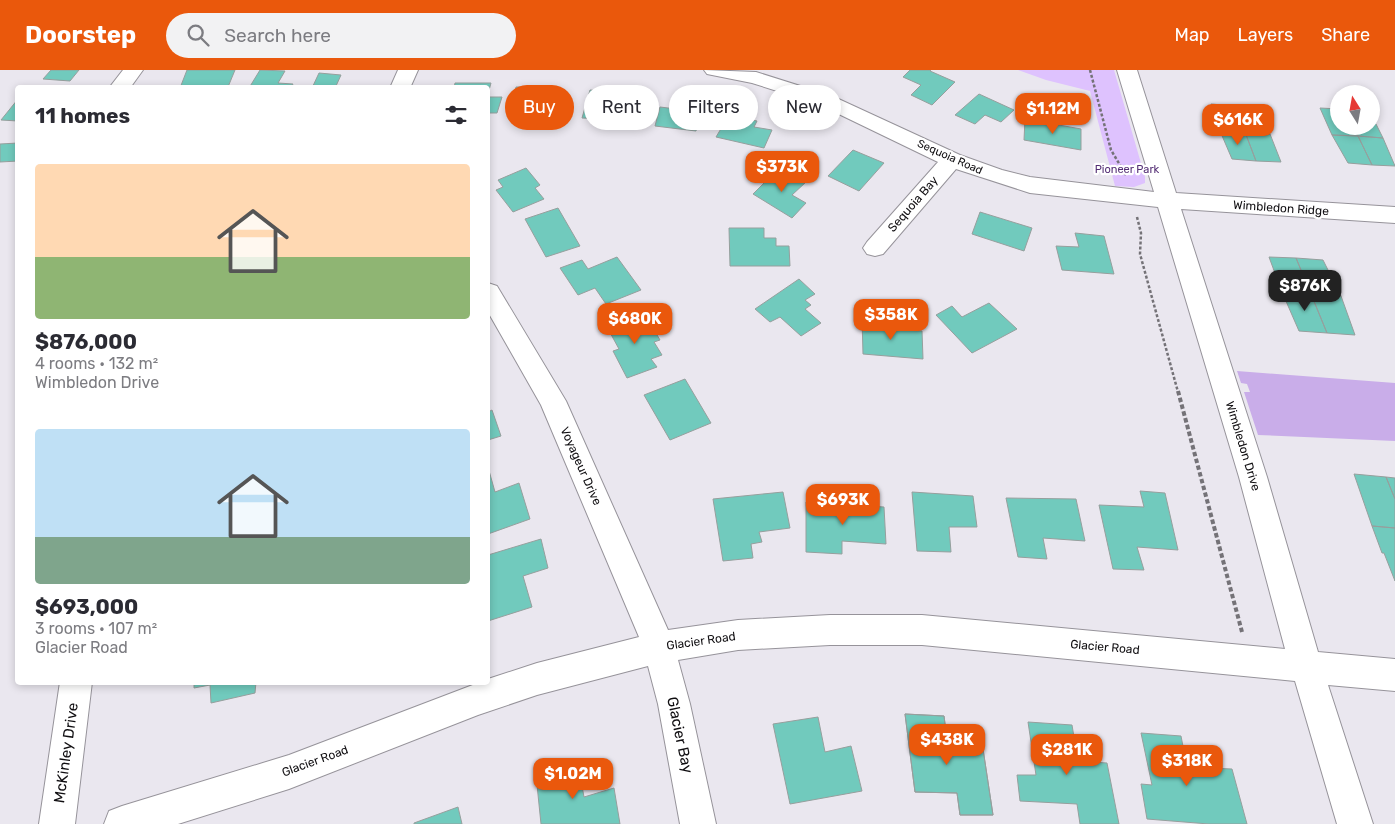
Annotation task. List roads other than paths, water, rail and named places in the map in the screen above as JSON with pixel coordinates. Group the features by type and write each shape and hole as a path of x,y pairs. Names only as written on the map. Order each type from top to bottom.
{"street":[{"path":"121,85 133,70"},
{"path":"401,85 408,70"},
{"name":"Sequoia Road","path":"714,70 756,78 824,100 952,160 996,176 1030,185 1132,198 1167,200"},
{"name":"Wimbledon Drive","path":"1127,70 1252,477 1355,824"},
{"name":"Sequoia Bay","path":"875,248 952,160"},
{"name":"Wimbledon Ridge","path":"1167,200 1395,215"},
{"name":"Voyageur Drive","path":"490,295 553,401 659,647"},
{"name":"Glacier Road","path":"122,824 289,772 478,699 537,679 659,647 738,635 830,630 922,630 1395,675"},
{"name":"Glacier Bay","path":"659,647 674,704 698,824"},
{"name":"McKinley Drive","path":"57,824 76,685"}],"park label":[{"name":"Pioneer Park","path":"1127,169"}]}
